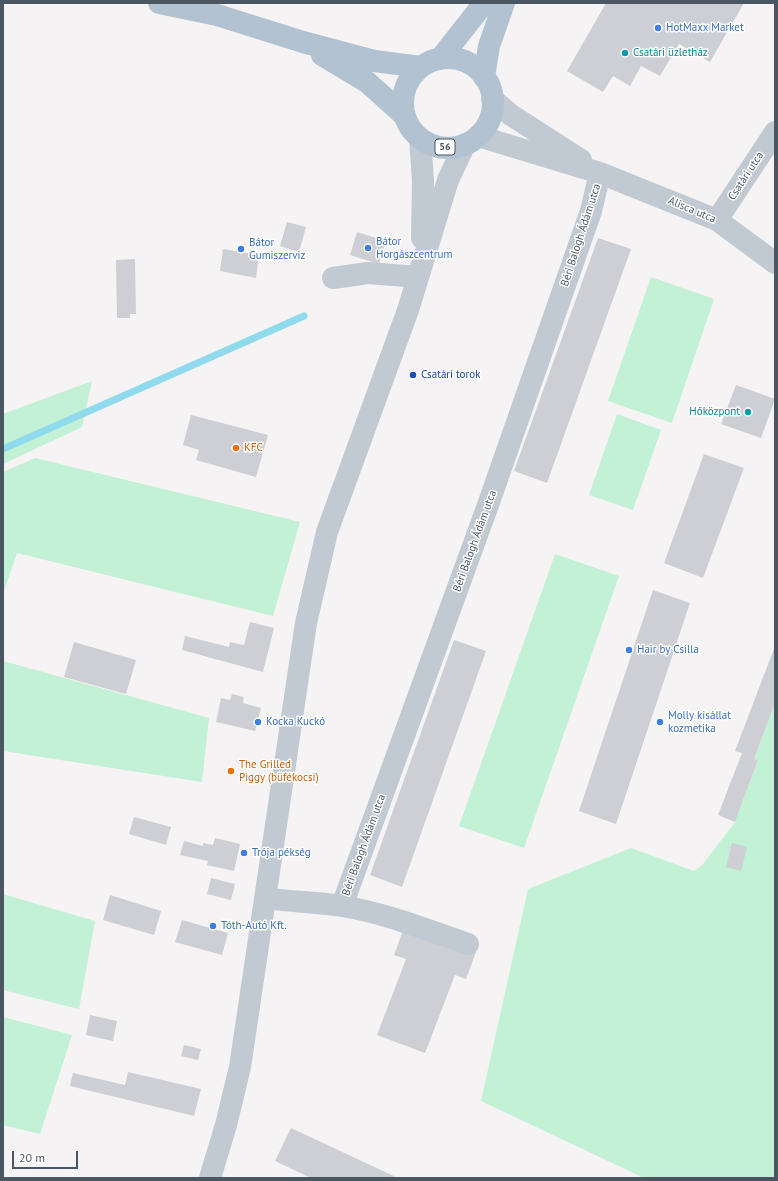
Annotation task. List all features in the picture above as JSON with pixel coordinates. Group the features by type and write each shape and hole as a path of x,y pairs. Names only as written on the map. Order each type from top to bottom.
{"main road":[{"name":"56","path":"159,3 188,6 303,42 374,61 431,63 460,60 470,64 484,78 492,100 489,119 472,140 454,147 442,147 431,144 420,138 411,128 405,116 403,98 405,89 412,76 431,63 484,3"},
{"name":"56","path":"484,78 489,46 504,3"},
{"name":"56","path":"303,42 367,82 405,116"}],"street":[{"name":"Alisca utca","path":"492,100 511,115 600,173"},
{"name":"Csatári utca","path":"717,220 775,132"},
{"path":"418,278 423,225 423,181 420,138"},
{"name":"Alisca utca","path":"472,140 600,173 717,220 775,263"},
{"path":"210,1178 226,1124 240,1067 306,623 325,540 344,480 408,310 448,180 472,140"},
{"name":"Béri Balogh Ádám utca","path":"342,906 488,505 591,211 600,173"},
{"path":"333,278 368,273 418,278"},
{"name":"Béri Balogh Ádám utca","path":"266,898 294,903 342,906 396,919 468,944"}],"green space":[{"path":"651,277 714,299 672,423 608,401"},
{"path":"92,381 82,427 3,464 3,414"},
{"path":"617,414 661,430 633,510 589,495"},
{"path":"35,458 300,522 273,616 17,553 3,594 3,472"},
{"path":"555,554 619,576 524,848 459,826"},
{"path":"3,661 209,718 202,782 3,751"},
{"path":"775,703 775,1178 644,1178 481,1101 528,889 631,848 694,871 703,864 735,822 758,760 754,759"},
{"path":"3,894 95,921 79,1009 3,990"},
{"path":"3,1017 72,1035 40,1134 3,1125"}],"building":[{"name":"Csatári üzletház","path":"606,3 744,3 710,62 679,44 660,76 641,66 630,86 613,76 603,92 567,71"},
{"path":"287,222 306,227 299,252 280,246"},
{"name":"Bátor Horgászcentrum","path":"357,232 386,241 379,264 350,255"},
{"path":"598,238 631,249 547,483 514,471"},
{"path":"223,249 259,255 256,278 220,271"},
{"path":"135,259 136,314 130,314 130,318 117,318 116,260"},
{"name":"Hőközpont","path":"736,385 775,399 761,438 721,424"},
{"path":"191,415 268,435 256,477 196,460 199,450 183,445"},
{"path":"704,454 744,468 703,578 664,563"},
{"path":"653,590 690,603 616,824 579,811"},
{"path":"250,622 274,628 263,672 182,650 185,636 229,647 230,642 244,645"},
{"path":"454,640 486,651 402,887 370,875"},
{"path":"74,642 136,660 126,694 64,677"},
{"path":"775,646 775,703 754,759 758,760 735,822 718,815 742,753 735,751"},
{"path":"232,694 244,697 243,703 261,708 255,731 216,722 221,698 230,700"},
{"path":"134,817 171,827 166,845 129,834"},
{"path":"215,838 240,844 234,871 207,865 208,861 180,855 184,841 203,846 203,843 213,845"},
{"path":"732,843 747,847 741,871 726,867"},
{"path":"211,878 235,884 231,900 207,894"},
{"path":"110,895 161,911 154,935 103,920"},
{"path":"182,920 228,933 222,955 175,942"},
{"path":"405,925 476,952 466,979 455,975 425,1053 377,1035 406,959 394,955"},
{"path":"90,1015 117,1021 113,1041 86,1035"},
{"path":"184,1045 201,1049 198,1060 181,1056"},
{"path":"128,1072 201,1089 194,1116 70,1086 73,1073 125,1085"},
{"path":"291,1128 398,1178 311,1178 275,1161"}],"waterway":[{"path":"3,449 304,316"}],"place":[{"name":"HotMaxx Market","path":"658,28"},
{"name":"Csatári üzletház","path":"625,53"},
{"name":"Bátor Horgászcentrum","path":"368,248"},
{"name":"Bátor Gumiszerviz","path":"241,249"},
{"name":"Csatári torok","path":"413,375"},
{"name":"Hőközpont","path":"748,412"},
{"name":"KFC","path":"236,448"},
{"name":"Hair by Csilla","path":"629,650"},
{"name":"Kocka Kuckó","path":"258,722"},
{"name":"Molly kisállat kozmetika","path":"660,722"},
{"name":"The Grilled Piggy (büfékocsi)","path":"231,771"},
{"name":"Trója pékség","path":"244,853"},
{"name":"Tóth-Autó Kft.","path":"213,926"}]}
